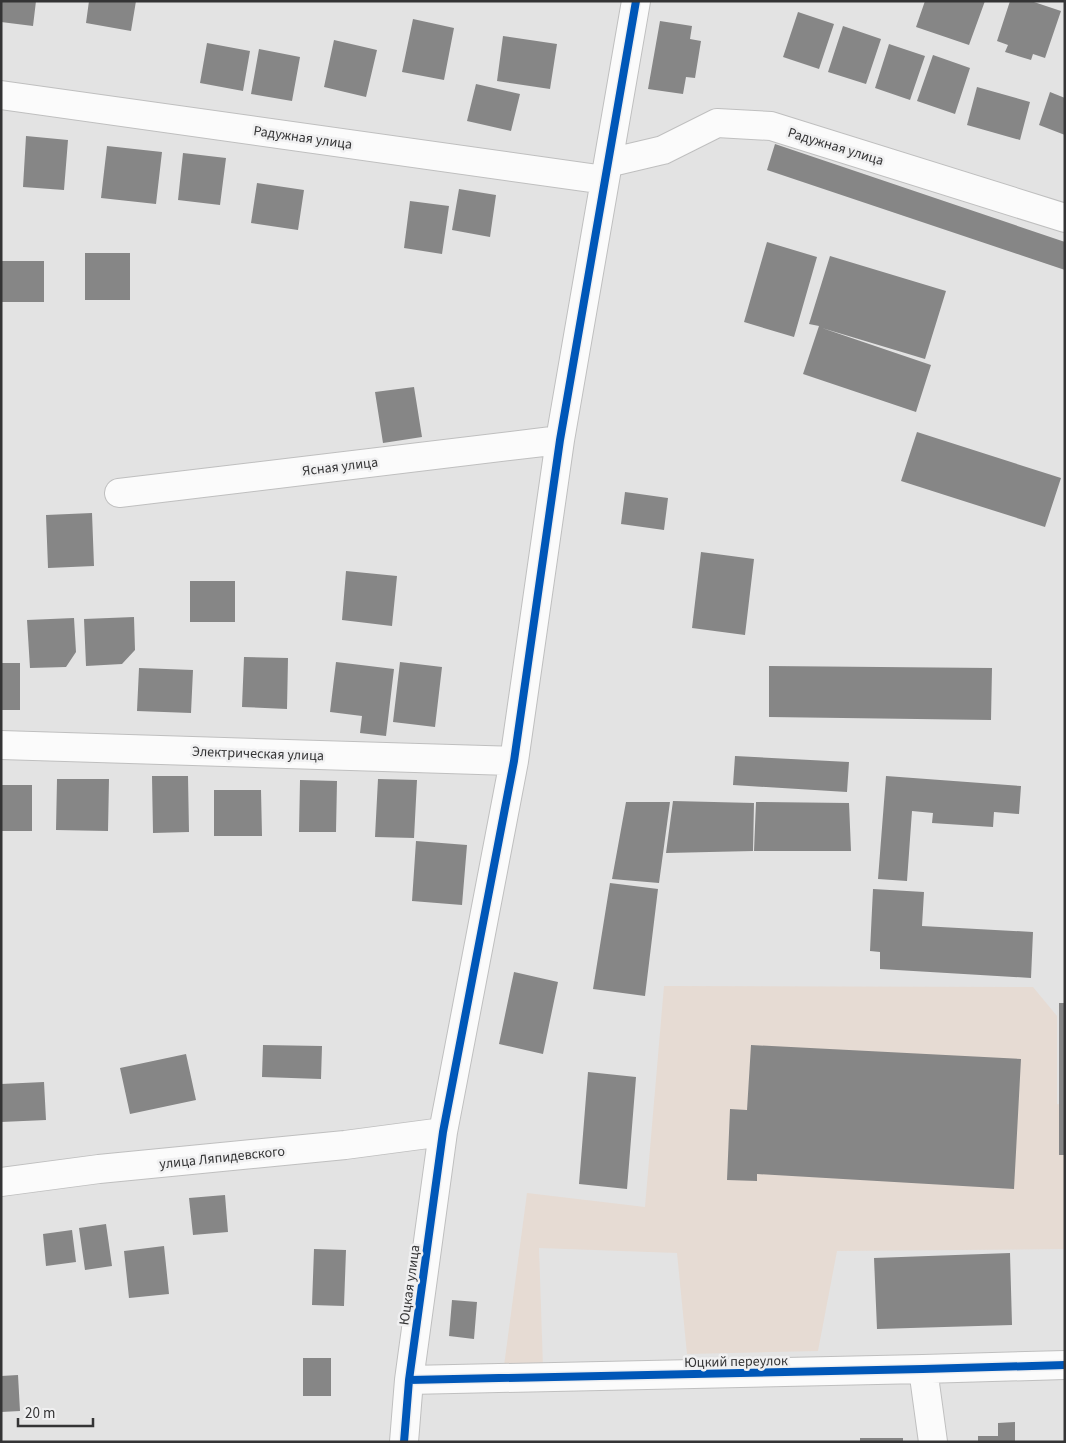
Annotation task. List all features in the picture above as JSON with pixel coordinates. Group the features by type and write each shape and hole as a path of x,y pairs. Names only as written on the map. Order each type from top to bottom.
{"street":[{"name":"Юцкая улица","path":"404,1442 409,1380 443,1132 514,761 560,440 636,1"},
{"name":"Радужная улица","path":"1,95 606,171 662,150 717,123 771,126 1065,218"},
{"name":"Ясная улица","path":"119,493 560,440"},
{"name":"Электрическая улица","path":"1,745 514,761"},
{"name":"улица Ляпидевского","path":"1,1182 99,1169 345,1145 443,1132"},
{"name":"Юцкий переулок","path":"409,1380 1065,1365"},
{"path":"923,1369 933,1442"}],"shaded area":[{"path":"664,986 1033,987 1057,1016 1057,1104 1065,1105 1065,1249 837,1251 818,1351 687,1354 677,1253 539,1248 543,1367 504,1366 527,1193 645,1207"}],"building":[{"path":"1,1 36,1 33,26 1,22"},
{"path":"89,1 136,1 131,31 86,23"},
{"path":"925,1 985,1 969,45 916,27"},
{"path":"1010,1 1031,1 1061,11 1045,58 1033,54 1031,60 1005,52 1008,45 997,41"},
{"path":"798,12 834,24 819,69 783,57"},
{"path":"413,19 454,28 444,80 402,72"},
{"path":"660,21 692,26 690,39 701,41 695,78 686,77 683,94 648,89"},
{"path":"843,26 881,39 866,84 828,72"},
{"path":"503,36 557,44 550,89 497,81"},
{"path":"334,40 377,50 366,97 324,87"},
{"path":"207,43 250,51 243,91 200,83"},
{"path":"889,44 925,56 910,100 875,88"},
{"path":"259,49 300,57 292,101 251,94"},
{"path":"933,55 970,68 955,114 917,101"},
{"path":"476,84 520,94 511,131 467,121"},
{"path":"977,87 1030,102 1020,140 967,125"},
{"path":"1050,92 1065,98 1065,135 1039,125"},
{"path":"26,136 68,140 64,190 23,187"},
{"path":"775,144 1065,242 1065,270 767,170"},
{"path":"107,146 162,152 156,204 101,198"},
{"path":"183,153 226,158 220,205 178,200"},
{"path":"257,183 304,190 298,230 251,223"},
{"path":"459,189 496,195 490,237 452,230"},
{"path":"410,201 449,206 442,254 404,248"},
{"path":"767,242 817,257 794,337 744,322"},
{"path":"85,253 130,253 130,300 85,300"},
{"path":"830,256 946,291 925,359 822,328 931,365 916,412 803,374 819,326 809,324"},
{"path":"1,261 44,261 44,302 1,302"},
{"path":"414,387 422,437 383,443 375,392"},
{"path":"917,432 1061,478 1045,527 901,481"},
{"path":"625,492 668,498 664,530 621,524"},
{"path":"92,513 94,566 48,568 46,515"},
{"path":"701,552 754,559 745,635 692,628"},
{"path":"346,571 397,576 392,626 342,620"},
{"path":"190,581 235,581 235,622 190,622"},
{"path":"134,617 135,650 122,664 86,666 84,619"},
{"path":"74,618 76,652 66,667 30,668 27,620"},
{"path":"244,657 288,658 287,709 242,707"},
{"path":"336,662 394,669 386,736 360,733 362,716 330,712"},
{"path":"400,662 442,667 435,727 393,722"},
{"path":"1,663 20,663 20,710 1,710"},
{"path":"769,666 992,668 991,720 769,717"},
{"path":"139,668 193,670 191,713 137,711"},
{"path":"735,756 849,762 847,792 733,785"},
{"path":"152,776 188,776 189,832 153,833"},
{"path":"886,776 1021,786 1019,814 994,812 993,827 932,823 933,813 912,811 907,881 878,879"},
{"path":"57,779 109,779 108,831 56,830"},
{"path":"378,779 417,780 414,838 375,837"},
{"path":"300,780 337,781 336,832 299,832"},
{"path":"1,785 32,785 32,831 1,831"},
{"path":"214,790 261,790 262,836 214,836"},
{"path":"673,801 754,803 753,851 666,853"},
{"path":"626,802 670,802 659,883 612,879"},
{"path":"756,802 849,803 851,851 754,851"},
{"path":"416,841 467,845 462,905 412,901"},
{"path":"610,883 658,889 645,996 593,989"},
{"path":"873,889 924,892 922,926 1033,932 1031,978 880,969 880,952 870,951"},
{"path":"514,972 558,982 543,1054 499,1044"},
{"path":"1059,1003 1065,1003 1065,1155 1059,1155"},
{"path":"263,1045 322,1046 321,1079 262,1077"},
{"path":"751,1045 1021,1059 1014,1189 757,1174 757,1181 727,1180 730,1109 747,1110"},
{"path":"186,1054 196,1100 130,1114 120,1068"},
{"path":"588,1072 636,1077 627,1189 579,1184"},
{"path":"44,1082 46,1120 1,1122 1,1084"},
{"path":"225,1195 228,1232 193,1235 189,1198"},
{"path":"106,1224 112,1266 85,1270 79,1228"},
{"path":"72,1230 76,1262 46,1266 43,1234"},
{"path":"164,1246 169,1294 129,1298 124,1251"},
{"path":"314,1249 346,1250 344,1306 312,1305"},
{"path":"1010,1253 1012,1325 877,1329 874,1258"},
{"path":"452,1300 477,1302 474,1339 449,1336"},
{"path":"303,1358 331,1358 331,1396 303,1396"},
{"path":"18,1375 20,1411 1,1412 1,1376"},
{"path":"1015,1422 1015,1442 978,1442 978,1436 998,1436 998,1423"},
{"path":"860,1438 903,1438 903,1442 860,1442"}],"cycle path":[{"path":"404,1442 409,1380 443,1132 514,761 560,440 636,1"},
{"path":"409,1380 1065,1365"}]}
